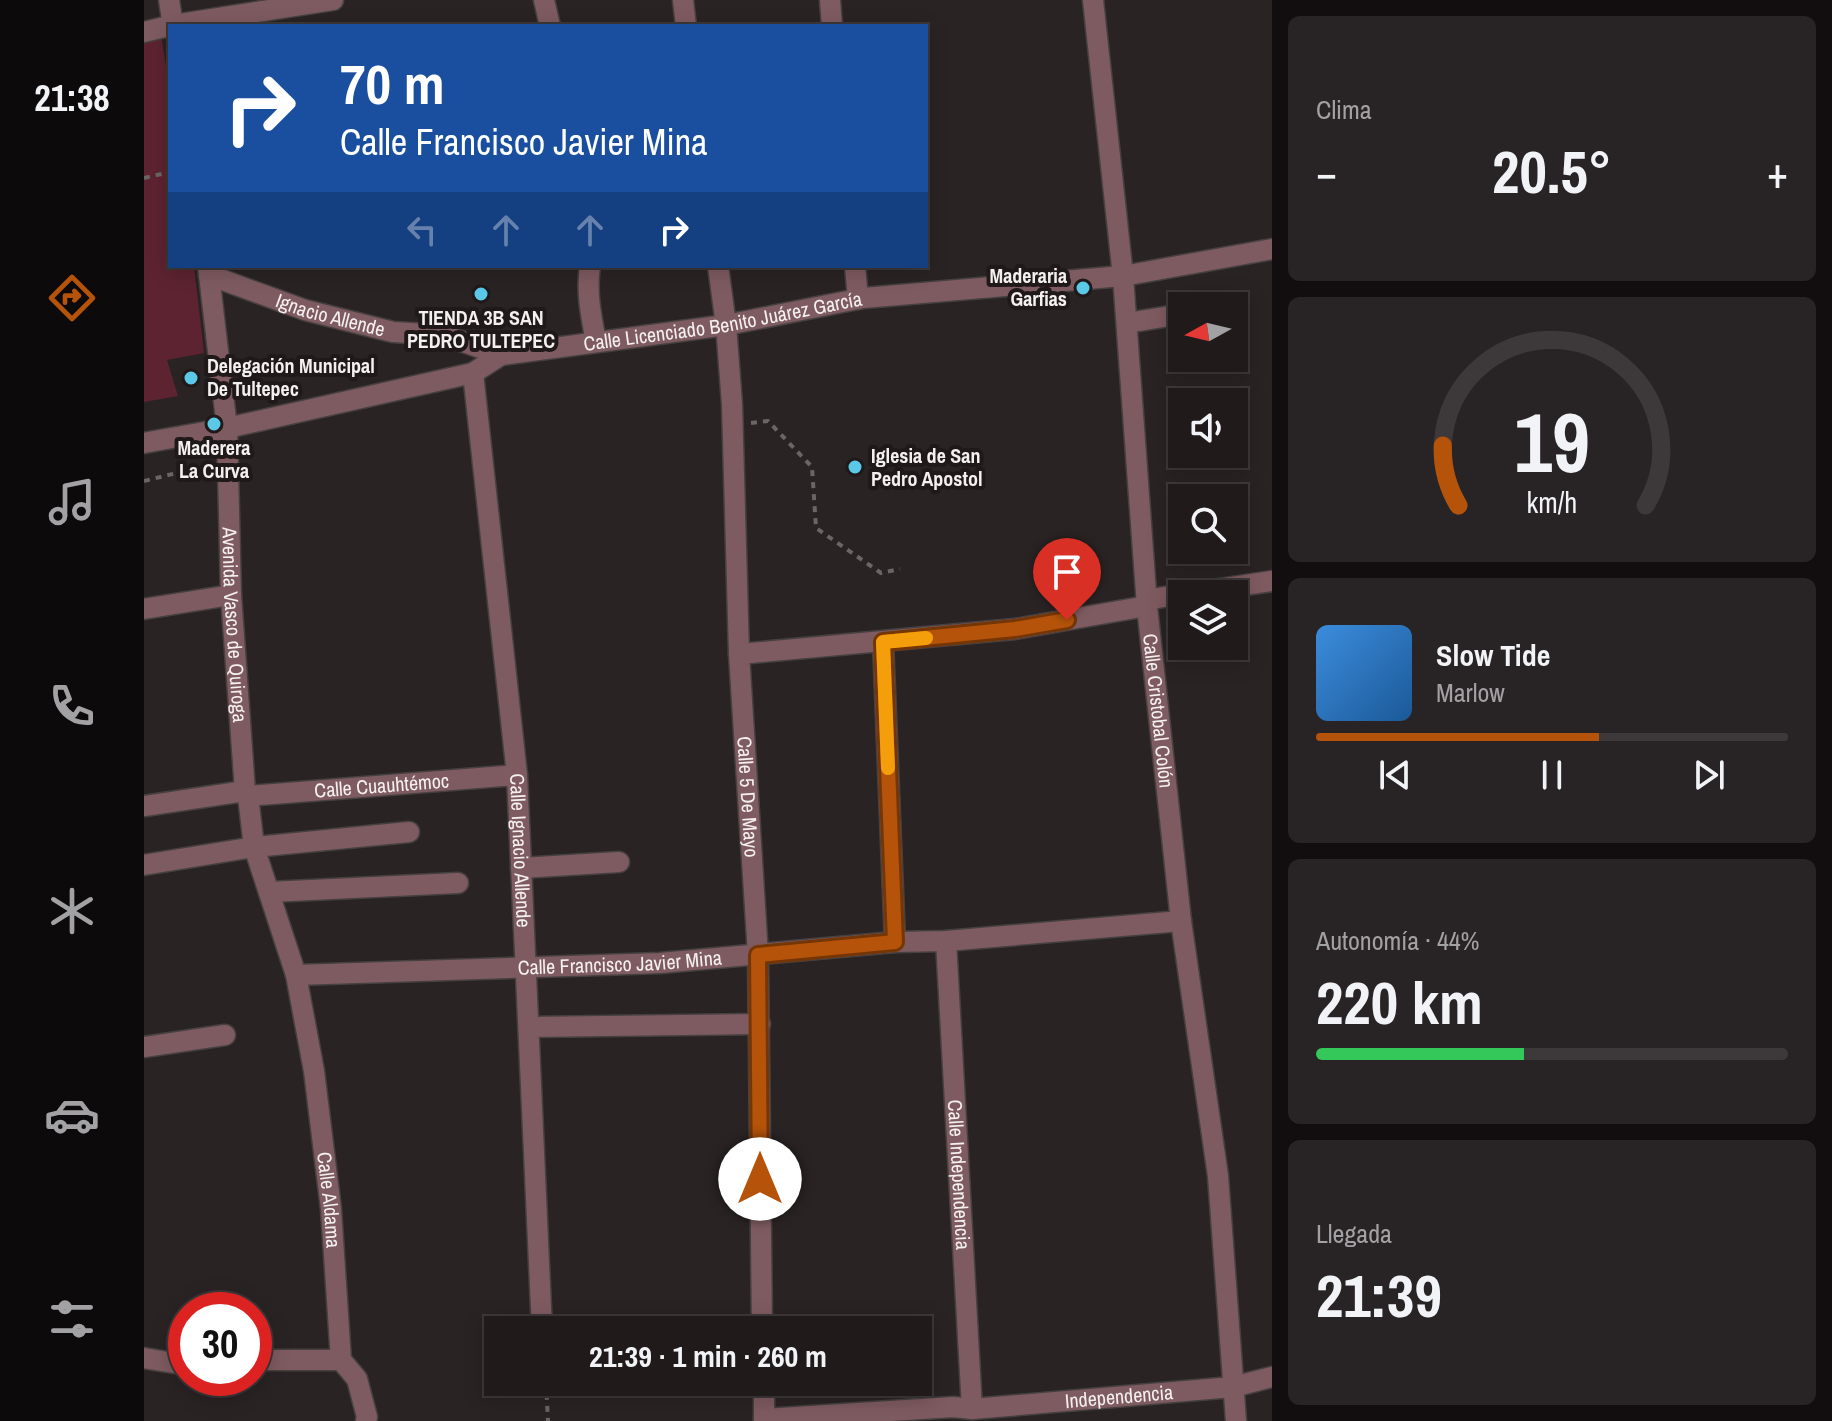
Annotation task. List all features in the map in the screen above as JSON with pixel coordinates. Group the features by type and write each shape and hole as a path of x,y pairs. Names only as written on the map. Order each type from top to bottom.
{"street":[{"path":"169,0 173,24"},
{"path":"185,24 333,0"},
{"path":"544,0 550,24"},
{"path":"683,0 686,24"},
{"path":"830,0 832,24"},
{"name":"Calle Cristobal Colón","path":"1093,0 1123,276 1146,603 1181,921 1218,1176 1236,1421"},
{"path":"144,32 168,27"},
{"name":"Calle Licenciado Benito Juárez García","path":"144,443 227,428 473,373 501,355 726,325 858,299 1123,276 1272,249"},
{"path":"589,268 588,295 596,342"},
{"name":"Calle 5 De Mayo","path":"718,268 726,325 732,424 739,654 758,955 762,1316"},
{"path":"855,268 858,299"},
{"name":"Ignacio Allende","path":"209,270 305,310 393,332 443,335 501,355"},
{"name":"Avenida Vasco de Quiroga","path":"209,270 227,428 231,595 247,793 254,847 296,975"},
{"path":"1127,323 1168,316"},
{"name":"Calle Ignacio Allende","path":"473,373 517,775 541,1316"},
{"path":"1248,585 1272,581"},
{"path":"144,609 231,595"},
{"path":"739,654 1015,629 1168,598"},
{"path":"883,642 895,942"},
{"name":"Calle Cuauhtémoc","path":"247,793 517,775"},
{"path":"144,806 247,793"},
{"path":"144,865 254,847 409,832"},
{"path":"521,868 619,862"},
{"path":"269,892 458,883"},
{"name":"Calle Francisco Javier Mina","path":"296,975 660,963 1181,921"},
{"name":"Calle Independencia","path":"946,941 960,1412"},
{"name":"Calle Aldama","path":"296,975 314,1071 331,1209 341,1360 357,1379 366,1421"},
{"path":"529,1027 760,1024"},
{"path":"144,1047 225,1035"},
{"path":"144,1358 168,1362"},
{"path":"272,1360 341,1360"},
{"name":"Independencia","path":"764,1420 960,1412 1233,1387 1272,1377"},
{"path":"764,1396 764,1420"}],"path":[{"path":"144,178 168,172"},
{"path":"732,424 768,421 812,467 816,528 881,573 900,569"},
{"path":"144,481 201,467"},
{"path":"547,1396 548,1421"}],"shaded area":[{"path":"161,35 168,79 168,268 194,268 204,353 167,360 178,396 144,402 144,39"}],"slow traffic":[{"path":"888,768 883,642 926,638"}],"place":[{"name":"Maderaria Garfias","path":"1083,288"},
{"name":"TIENDA 3B SAN PEDRO TULTEPEC","path":"481,294"},
{"name":"Delegación Municipal De Tultepec","path":"191,378"},
{"name":"Maderera La Curva","path":"214,424"},
{"name":"Iglesia de San Pedro Apostol","path":"855,467"}],"route":[{"path":"760,1179 758,955 895,942 883,642 1015,629 1067,620"}]}
